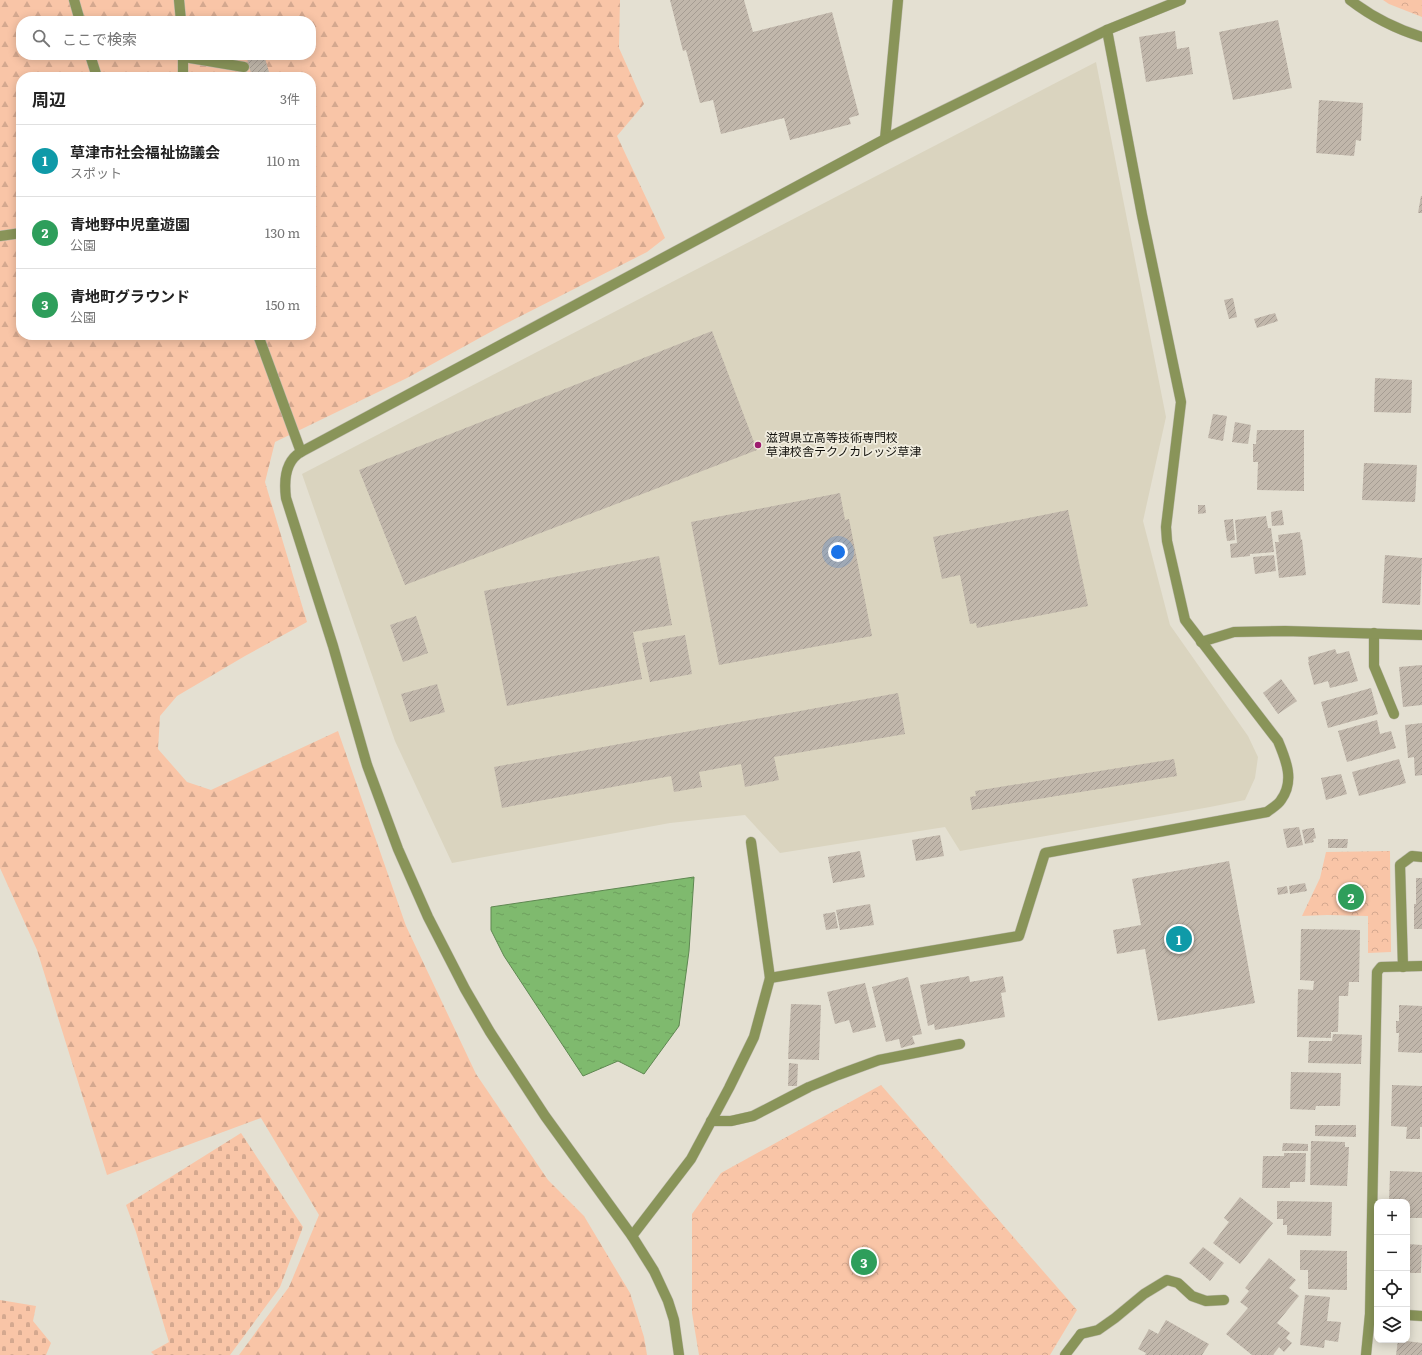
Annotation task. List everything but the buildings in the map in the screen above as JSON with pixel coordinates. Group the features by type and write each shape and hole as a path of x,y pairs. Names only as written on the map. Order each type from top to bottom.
{"street":[{"path":"74,0 79,16"},
{"path":"179,0 181,16"},
{"path":"885,139 898,0"},
{"path":"679,1355 674,1320 668,1301 654,1271 632,1236 545,1116 490,1032 465,989 428,917 398,849 367,765 333,646 286,498 284,483 287,469 296,454 885,139 1107,30 1182,0"},
{"path":"1350,0 1375,17 1402,31 1422,37"},
{"path":"770,978 1019,936 1045,853 1267,812 1281,801 1287,791 1289,779 1288,768 1278,741 1185,620 1167,541 1166,527 1181,402 1142,215 1107,30"},
{"path":"92,60 95,72"},
{"path":"183,72 184,60"},
{"path":"206,60 244,67"},
{"path":"0,236 16,234"},
{"path":"260,340 301,452"},
{"path":"1201,642 1234,632 1285,631 1422,635"},
{"path":"1374,634 1374,666 1394,714"},
{"path":"632,1236 691,1159 754,1037 770,978 751,842"},
{"path":"1403,967 1400,865 1412,856 1422,857"},
{"path":"1366,1355 1373,1314 1377,972 1381,967 1422,966"},
{"path":"711,1121 732,1121 753,1116 809,1087 879,1060 960,1044"},
{"path":"1065,1355 1081,1334 1098,1330 1144,1294 1167,1280 1178,1283 1192,1296 1206,1301 1224,1300"},
{"path":"1410,1315 1422,1316"}],"shaded area":[{"name":"滋賀県立高等技術専門校 草津校舎テクノカレッジ草津","path":"1096,62 1166,417 1143,521 1170,625 1248,736 1258,757 1255,778 1245,800 960,851 945,827 780,853 745,815 670,823 452,863 395,741 302,474"}],"green space":[{"path":"0,0 620,0 619,48 644,104 617,136 665,238 647,252 505,324 407,378 275,442 265,482 307,622 177,696 160,716 158,749 187,782 211,790 338,731 406,926 476,1074 548,1180 584,1216 630,1293 644,1337 647,1355 239,1355 289,1287 319,1215 261,1118 107,1175 37,950 0,868"},
{"path":"1383,0 1422,0 1422,17 1389,4"},
{"path":"1390,851 1391,952 1368,953 1368,916 1302,916 1320,878 1326,852"},
{"path":"881,1085 1077,1310 1050,1355 699,1355 692,1313 692,1214 721,1173"},
{"path":"241,1133 303,1227 280,1287 230,1355 154,1355 151,1352 169,1342 136,1232 126,1205"},
{"path":"0,1300 36,1306 33,1321 51,1343 46,1355 0,1355"}],"water":[{"path":"694,877 689,951 679,1026 644,1074 618,1061 583,1076 504,956 491,930 491,907"}],"place":[{"name":"滋賀県立高等技術専門校 草津校舎テクノカレッジ草津","path":"758,445"},
{"name":"青地野中児童遊園","path":"1351,897"},
{"name":"草津市社会福祉協議会","path":"1179,939"},
{"name":"青地町グラウンド","path":"864,1262"}]}
